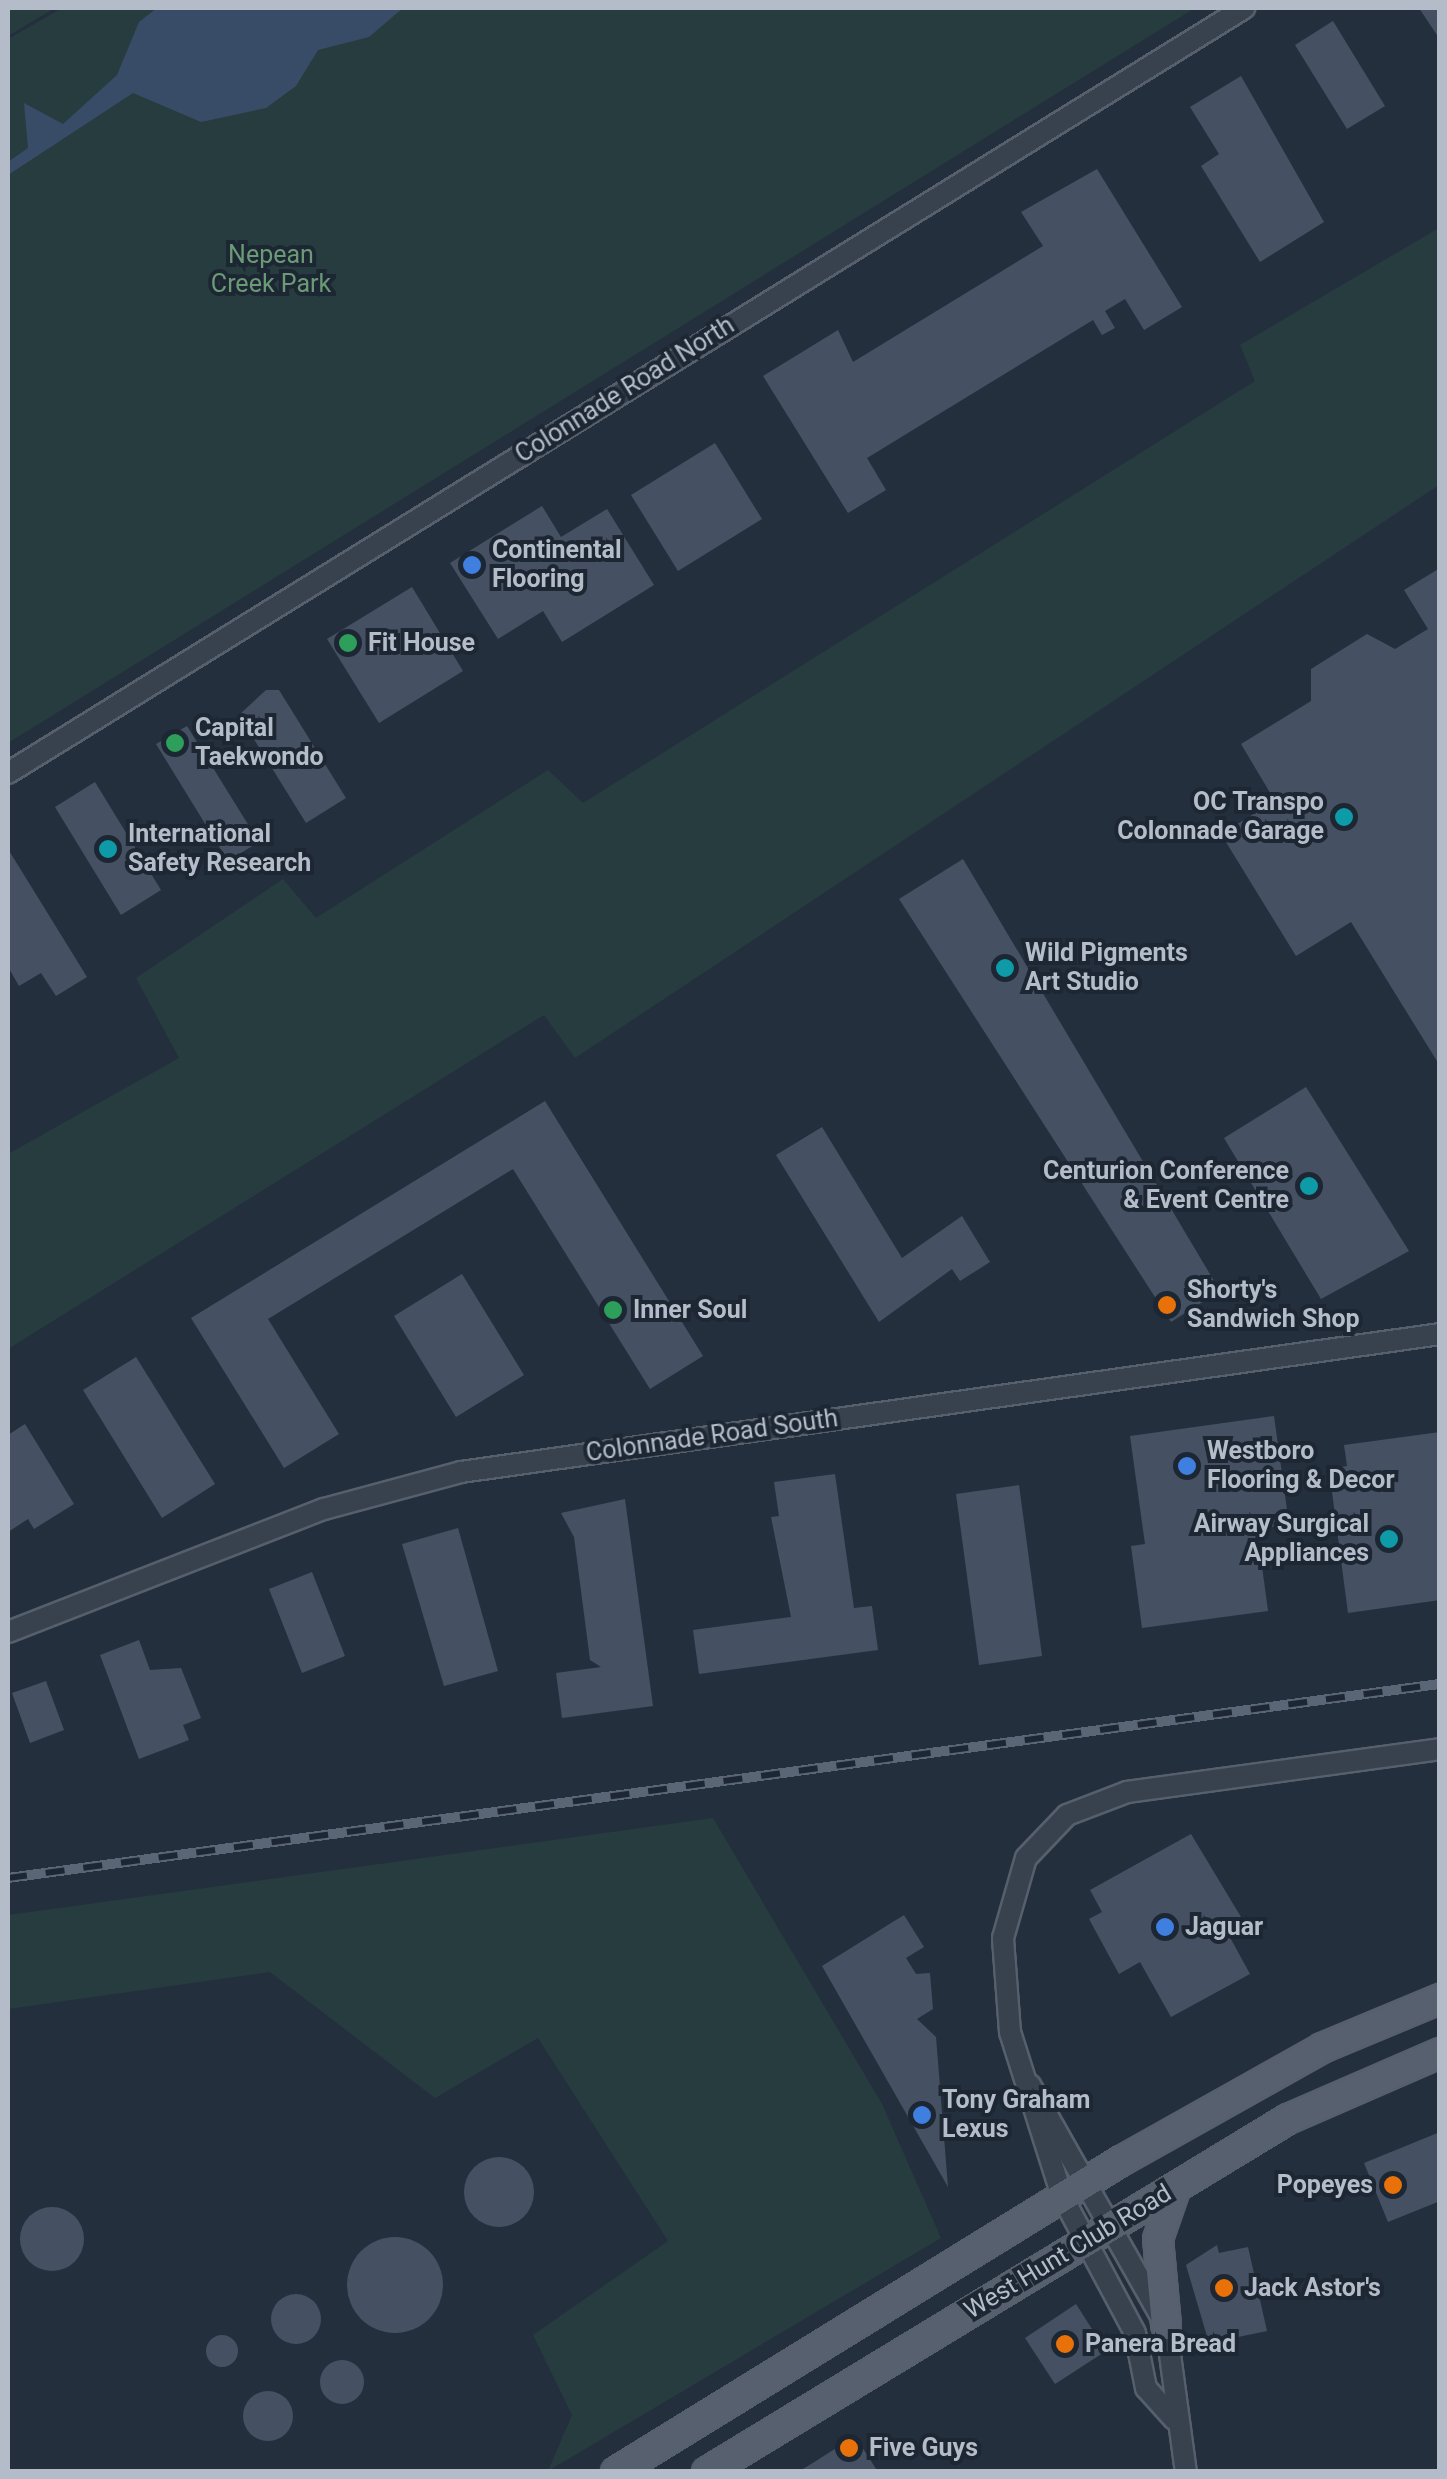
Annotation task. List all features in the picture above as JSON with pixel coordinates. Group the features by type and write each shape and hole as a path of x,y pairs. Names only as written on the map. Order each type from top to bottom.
{"main road":[{"name":"West Hunt Club Road","path":"616,2472 1090,2179 1322,2048 1440,1999"},
{"name":"West Hunt Club Road","path":"707,2472 1288,2119 1440,2052"},
{"path":"1166,2325 1158,2239 1175,2188"}],"street":[{"name":"Colonnade Road North","path":"8,773 1244,8"},
{"name":"Colonnade Road South","path":"8,1632 324,1509 461,1472 1440,1334"},
{"name":"West Hunt Club Road","path":"1062,2196 1028,2084 1001,1966 1026,1858 1046,1832 1127,1792 1440,1749"},
{"name":"West Hunt Club Road","path":"1028,2084 1090,2179"},
{"path":"1090,2179 1166,2325 1179,2388 1174,2419 1186,2472"},
{"path":"1062,2196 1135,2333 1146,2388 1174,2419"}],"green space":[{"path":"8,8 55,8 8,36"},
{"name":"Nepean Creek Park","path":"62,8 1195,8 8,743 8,39"},
{"path":"1439,228 1439,485 575,1058 544,1015 8,1349 8,1154 179,1058 136,978 283,879 316,918 548,770 583,803 1255,381 1240,345"},
{"path":"713,1818 882,2104 941,2238 548,2471 572,2415 533,2335 668,2241 538,2038 435,2098 270,1972 8,2009 8,1915"}],"water":[{"path":"157,8 403,8 369,37 318,50 296,86 266,108 201,122 133,93 8,175 8,162 28,148 24,103 63,124 117,75 139,22"}],"building":[{"path":"1419,8 1440,8 1440,62 1437,35"},
{"path":"1333,21 1385,106 1347,129 1295,45"},
{"path":"1241,76 1324,222 1260,262 1201,166 1219,154 1190,107"},
{"path":"1097,169 1182,307 1144,330 1125,299 1105,311 1115,328 1102,335 1093,320 867,458 886,490 848,513 763,376 838,330 853,362 1043,246 1021,212"},
{"path":"715,443 762,519 678,571 631,495"},
{"path":"542,506 561,537 607,509 654,585 562,642 543,611 498,639 450,563"},
{"name":"OC Transpo Colonnade Garage","path":"1440,568 1440,1066 1351,922 1296,956 1221,834 1275,801 1241,744 1311,701 1311,669 1367,634 1395,649 1428,629 1404,590"},
{"path":"412,587 463,671 379,723 327,639"},
{"path":"266,690 279,690 346,798 306,823 239,715"},
{"path":"187,726 259,842 228,861 156,744"},
{"name":"International Safety Research","path":"95,782 161,890 121,915 55,807"},
{"path":"8,849 87,977 56,996 41,973 19,986 8,967"},
{"path":"963,859 1220,1291 1171,1322 899,899"},
{"name":"Centurion Conference & Event Centre","path":"1306,1087 1409,1251 1321,1299 1224,1138"},
{"path":"545,1101 703,1356 650,1389 513,1169 268,1319 339,1434 284,1468 191,1318"},
{"path":"822,1127 902,1258 962,1216 990,1262 960,1281 952,1269 879,1322 776,1155"},
{"path":"462,1274 524,1375 456,1417 394,1316"},
{"path":"136,1357 215,1484 162,1518 83,1390"},
{"path":"1274,1416 1289,1524 1257,1529 1268,1611 1142,1628 1131,1546 1145,1544 1130,1436"},
{"path":"25,1424 74,1504 34,1529 28,1519 8,1532 8,1435"},
{"name":"Airway Surgical Appliances","path":"1440,1432 1440,1600 1348,1613 1329,1469 1347,1466 1344,1445"},
{"path":"835,1474 854,1608 872,1606 878,1650 699,1674 693,1630 791,1617 771,1517 779,1516 774,1482"},
{"path":"1019,1485 1042,1656 979,1665 956,1494"},
{"path":"625,1499 653,1706 562,1718 556,1673 601,1667 590,1660 574,1537 561,1513"},
{"path":"458,1528 498,1671 444,1686 402,1544"},
{"path":"312,1572 345,1656 302,1673 269,1589"},
{"path":"139,1640 150,1670 181,1668 201,1718 183,1725 189,1740 139,1759 100,1655"},
{"path":"46,1681 64,1730 30,1743 12,1693"},
{"name":"Jaguar","path":"1191,1834 1244,1922 1227,1932 1250,1974 1171,2017 1140,1962 1119,1974 1089,1919 1102,1912 1090,1890"},
{"name":"Tony Graham Lexus","path":"904,1915 924,1947 906,1958 916,1974 930,1973 933,2009 917,2019 936,2037 948,2187 822,1966"},
{"path":"1440,2132 1440,2201 1388,2222 1364,2163"},
{"path":"499,2157 524,2167 534,2192 524,2217 499,2227 474,2217 464,2192 474,2167"},
{"path":"52,2207 75,2216 84,2239 75,2262 52,2271 29,2262 20,2239 29,2216"},
{"path":"395,2237 413,2241 429,2251 439,2267 443,2285 439,2303 429,2319 413,2329 395,2333 377,2329 361,2319 351,2303 347,2285 351,2267 361,2251 377,2241"},
{"name":"Jack Astor's","path":"1217,2245 1219,2253 1248,2247 1267,2331 1209,2343 1186,2265"},
{"path":"286,2295 306,2295 320,2309 320,2329 306,2343 286,2343 272,2329 272,2309"},
{"name":"Panera Bread","path":"1076,2304 1106,2351 1055,2384 1025,2338"},
{"path":"222,2335 233,2340 238,2351 233,2362 222,2367 211,2362 206,2351 211,2340"},
{"path":"342,2360 358,2366 364,2382 358,2398 342,2404 326,2398 320,2382 326,2366"},
{"path":"268,2391 286,2398 293,2416 286,2434 268,2441 250,2434 243,2416 250,2398"},
{"name":"Five Guys","path":"855,2436 878,2472 798,2472 816,2461"}],"railway":[{"path":"8,1878 1440,1684"}],"place":[{"name":"Continental Flooring","path":"472,565"},
{"name":"Fit House","path":"348,643"},
{"name":"Capital Taekwondo","path":"175,743"},
{"name":"OC Transpo Colonnade Garage","path":"1344,817"},
{"name":"International Safety Research","path":"108,849"},
{"name":"Wild Pigments Art Studio","path":"1005,968"},
{"name":"Centurion Conference & Event Centre","path":"1309,1186"},
{"name":"Shorty's Sandwich Shop","path":"1167,1305"},
{"name":"Inner Soul","path":"613,1310"},
{"name":"Westboro Flooring & Decor","path":"1187,1466"},
{"name":"Airway Surgical Appliances","path":"1389,1539"},
{"name":"Jaguar","path":"1165,1927"},
{"name":"Tony Graham Lexus","path":"922,2115"},
{"name":"Popeyes","path":"1393,2185"},
{"name":"Jack Astor's","path":"1224,2288"},
{"name":"Panera Bread","path":"1065,2344"},
{"name":"Five Guys","path":"849,2448"}]}
